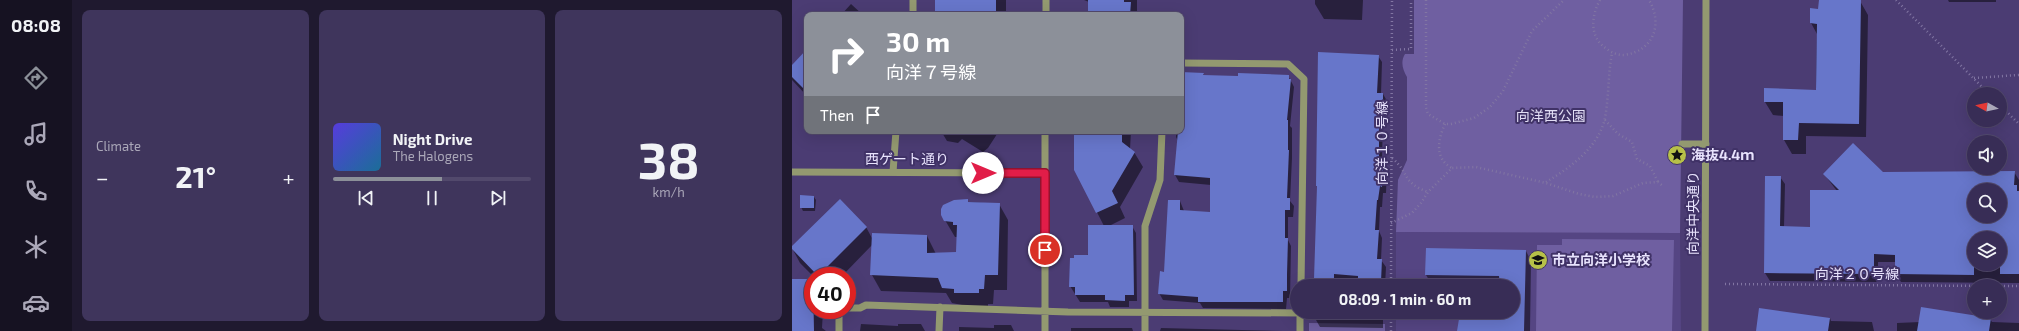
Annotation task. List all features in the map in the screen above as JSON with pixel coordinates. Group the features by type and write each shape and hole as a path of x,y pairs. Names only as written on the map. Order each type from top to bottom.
{"street":[{"path":"913,0 913,12"},
{"path":"1046,0 1046,12"},
{"name":"向洋中央通り","path":"1705,331 1706,0"},
{"path":"1184,63 1288,64 1304,79 1301,279"},
{"path":"893,172 896,134"},
{"path":"1045,134 1045,331"},
{"path":"1145,331 1145,226 1160,180 1162,134"},
{"path":"1682,144 1706,144"},
{"name":"西ゲート通り","path":"792,172 1045,173"},
{"path":"856,308 866,305 1045,312 1290,312"},
{"path":"939,331 940,307"},
{"path":"839,319 839,331"},
{"path":"1300,319 1300,331"}],"path":[{"name":"向洋１０号線","path":"1391,279 1392,0"},
{"path":"1392,50 1411,49 1411,0"},
{"path":"1426,0 1426,108 1428,114 1445,124 1451,124 1474,118 1490,107 1503,91 1532,31 1564,0"},
{"path":"1600,0 1595,10 1593,22 1595,36 1602,46 1612,53 1623,55 1637,51 1647,44 1655,34 1656,20 1650,0"},
{"path":"1896,0 1982,87"},
{"path":"1546,183 1584,155 1595,140 1605,120 1612,53"},
{"path":"1973,78 2019,75"},
{"path":"2007,112 2019,124"},
{"path":"1605,120 1618,134 1632,142 1637,159 1650,166 1658,182 1663,186"},
{"path":"1445,124 1438,143 1440,157 1446,165 1452,168 1476,167 1546,183 1579,194 1595,197 1614,196 1643,183 1658,182"},
{"path":"1392,158 1401,166 1405,178 1414,187 1428,192"},
{"path":"1391,223 1412,213 1428,192 1452,168"},
{"name":"向洋２０号線","path":"1725,284 1967,286"},
{"path":"2007,286 2019,286"},
{"path":"1391,319 1391,331"}],"shaded area":[{"name":"市立向洋小学校","path":"1396,232 1680,233 1681,331 1396,331 1396,319 1520,319 1520,279 1396,279"}],"green space":[{"name":"向洋西公園","path":"1414,0 1683,0 1680,233 1396,232 1398,180 1407,160 1407,77 1402,63 1405,54 1414,54"},
{"path":"1562,239 1674,240 1672,331 1536,331 1537,245 1562,245"},
{"path":"1309,323 1385,324 1385,331 1309,331"}],"building":[{"path":"935,0 996,0 996,12 935,12"},
{"path":"1088,0 1124,0 1124,2 1131,2 1130,12 1088,12"},
{"path":"1819,0 1861,0 1859,124 1799,123 1798,140 1783,140 1783,102 1764,102 1764,88 1816,90 1817,24 1810,23 1810,8 1818,9"},
{"path":"804,52 804,89 792,77 792,65"},
{"path":"1318,52 1379,55 1377,93 1383,93 1383,109 1379,109 1379,159 1384,159 1382,187 1380,186 1377,200 1375,230 1379,230 1377,259 1382,259 1381,279 1358,279 1358,276 1334,274 1334,279 1314,279"},
{"path":"1184,72 1204,73 1203,75 1238,76 1238,73 1289,75 1289,79 1291,79 1287,120 1289,150 1287,198 1290,198 1290,210 1285,210 1285,238 1288,238 1287,291 1283,291 1283,302 1198,302 1198,297 1158,294 1160,271 1164,272 1168,200 1180,200 1180,210 1210,212 1210,178 1174,175 1178,134 1184,134"},
{"path":"1074,134 1122,134 1122,142 1135,152 1112,191 1118,203 1096,213 1074,170"},
{"path":"1853,143 1883,172 1967,171 1967,175 2007,175 2007,171 2015,171 2014,185 2017,185 2017,191 2019,191 2019,274 2000,274 2000,271 2007,271 2007,231 1967,231 1967,271 1974,271 1974,275 1895,274 1895,255 1874,254 1874,274 1764,273 1765,176 1781,176 1780,226 1810,227 1810,190 1839,190 1823,174"},
{"path":"800,195 814,196 814,208 800,208"},
{"path":"840,199 867,227 827,267 809,267 792,249 792,246"},
{"path":"968,199 968,202 1000,203 998,275 985,275 984,289 979,289 979,293 954,293 954,289 942,288 938,278 870,275 872,233 927,235 927,253 956,252 957,225 953,225 953,222 944,221 941,215 941,209 943,205 954,200"},
{"path":"1088,225 1133,225 1134,295 1125,295 1125,301 1105,300 1105,295 1075,295 1075,287 1069,287 1070,258 1074,258 1074,255 1088,255"},
{"path":"1426,248 1526,250 1524,331 1457,331 1459,319 1520,319 1520,279 1499,279 1499,276 1425,275"},
{"path":"792,279 804,279 804,319 814,319 814,331 792,331"},
{"path":"1921,307 1967,314 1967,319 1991,319 1989,331 1917,331"},
{"path":"1759,308 1830,318 1828,331 1756,331"}],"place":[{"name":"海抜4.4ｍ","path":"1677,155"},
{"name":"市立向洋小学校","path":"1538,260"}],"route":[{"path":"983,173 1045,173 1045,250"}]}
